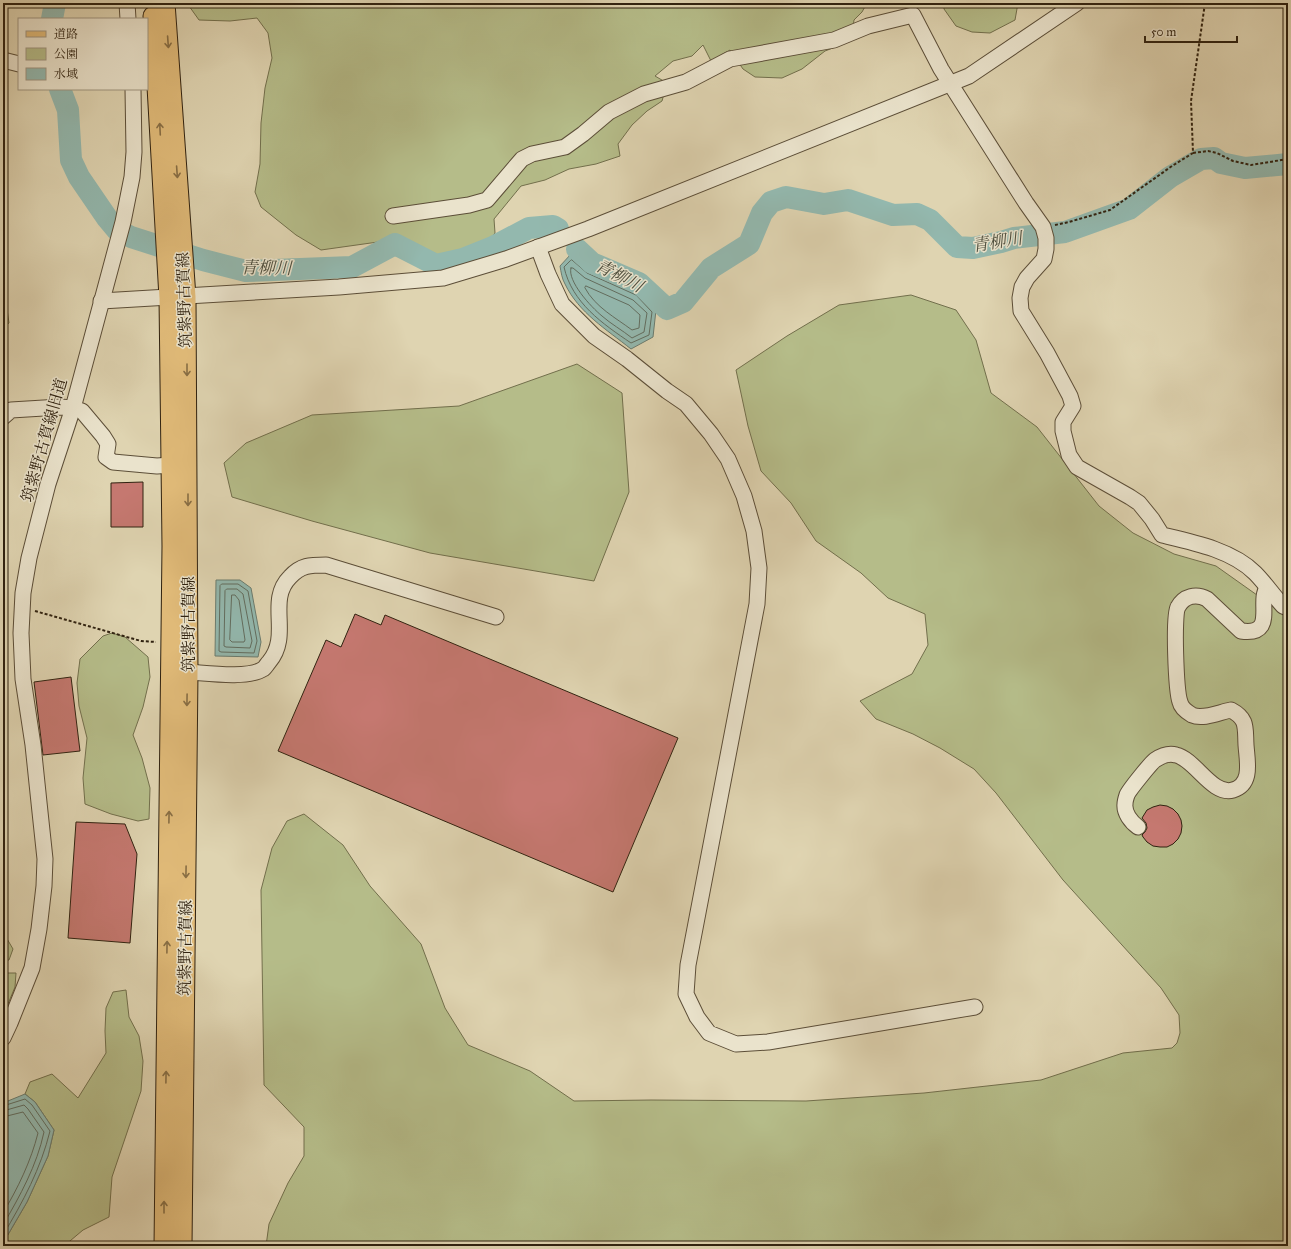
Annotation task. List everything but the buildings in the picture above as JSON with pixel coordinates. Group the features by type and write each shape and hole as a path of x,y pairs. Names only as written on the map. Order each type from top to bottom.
{"main road":[{"name":"筑紫野古賀線","path":"152,3 174,239"},
{"name":"筑紫野古賀線","path":"165,3 174,239 178,297 188,672 182,1246"},
{"name":"筑紫野古賀線","path":"164,1246 172,546 171,465 178,297"}],"street":[{"path":"127,3 128,18"},
{"path":"101,301 339,287 443,278 506,259 588,229 969,76 1077,3"},
{"path":"393,216 469,205 487,200 522,159 532,154 565,147 609,112 644,94 686,82 730,59 834,40 868,26 913,15 950,84 1045,232 1046,250 1044,259 1027,278 1022,287 1020,298 1021,312 1070,396 1073,406 1063,422 1062,430 1069,455 1078,467 1139,503 1152,519 1162,535 1218,550 1242,563 1254,572 1283,606 1288,608"},
{"path":"3,60 18,64"},
{"name":"筑紫野古賀線旧道","path":"3,1038 32,968 44,886 45,859 33,745 23,679 21,633 23,593 29,558 48,484 73,408 123,222 132,177 134,152 132,90"},
{"path":"538,247 548,274 562,304 594,336 686,404 711,434 728,459 744,496 754,531 759,568 757,604 688,965 686,994 696,1017 709,1033 736,1044 768,1042 975,1007"},
{"path":"3,417 11,410 60,407 73,408 82,411 103,436 108,444 106,458 113,462 157,466 171,465"},
{"path":"188,672 237,674 252,673 264,669 274,657 280,641 279,596 284,582 296,570 311,565 326,565 496,617"},
{"path":"1138,827 1126,814 1125,805 1127,794 1155,760 1165,755 1174,754 1183,757 1216,786 1226,790 1232,790 1239,787 1246,781 1248,773 1245,722 1240,714 1231,710 1205,716 1194,716 1182,706 1179,701 1176,670 1176,617 1177,608 1186,598 1194,595 1202,596 1207,598 1241,631 1254,631 1260,627 1264,621 1264,593 1267,588"}],"path":[{"path":"1193,153 1191,101 1205,3"},
{"path":"1045,232 1069,222 1110,210 1193,153 1208,151 1217,153 1233,161 1251,165 1288,159"},
{"path":"22,607 141,642 171,643"}],"green space":[{"path":"190,3 867,3 862,12 854,20 851,41 825,51 802,69 782,78 755,77 743,69 730,50 711,61 703,45 692,56 673,61 655,76 667,83 662,101 647,111 632,125 618,144 620,156 596,164 569,169 545,180 521,186 494,219 495,233 481,251 452,260 439,262 415,247 385,241 321,250 296,235 261,207 255,192 260,164 261,123 265,88 272,58 268,33 257,18 230,21 199,20 189,6"},
{"path":"944,3 1018,3 1015,20 990,33 972,32 956,26 944,9"},
{"path":"911,295 956,310 976,340 991,393 1037,427 1099,506 1133,533 1174,554 1216,566 1288,617 1288,1246 266,1246 269,1224 288,1183 304,1156 304,1127 264,1085 261,890 272,848 287,821 304,814 343,845 370,886 421,944 445,1008 468,1045 530,1071 574,1101 806,1101 924,1093 1041,1080 1123,1053 1172,1048 1177,1043 1180,1033 1179,1015 1161,988 1063,880 996,793 974,769 940,748 913,734 876,719 860,701 912,674 928,645 925,614 888,598 861,573 816,541 791,503 761,471 748,426 736,370 787,336 839,305"},
{"path":"3,298 6,302 9,323 3,328"},
{"path":"577,364 622,393 629,492 594,581 430,553 312,521 232,497 224,463 246,443 312,415 459,406"},
{"path":"112,633 125,637 148,657 150,677 143,707 133,735 142,758 150,788 149,819 138,821 111,814 85,804 83,778 87,738 79,706 77,683 80,659 103,636"},
{"path":"3,932 13,949 9,960 3,961"},
{"path":"3,973 16,973 15,987 3,1016"},
{"path":"126,990 129,1017 139,1036 143,1061 141,1091 112,1177 109,1217 83,1230 64,1246 3,1246 3,1240 6,1238 27,1202 48,1156 54,1130 35,1102 25,1094 30,1082 52,1074 78,1098 106,1053 106,1008 113,992"}],"water":[{"path":"571,254 589,270 638,292 656,310 653,337 631,349 585,312 571,294 562,275 560,266"},
{"path":"216,580 240,580 251,588 261,642 258,657 215,656"},
{"path":"25,1094 35,1102 54,1130 48,1156 27,1202 6,1238 3,1240 3,1103"}],"waterway":[{"name":"青柳川","path":"52,18 55,3"},
{"name":"青柳川","path":"60,90 68,110 71,160 79,177 117,230 131,237 203,260 246,271 352,267 395,244 436,265 463,259 493,247 529,228 553,226 558,229"},
{"name":"青柳川","path":"577,249 592,263 639,283 667,309 683,302 711,268 749,244 762,213 771,202 786,197 824,204 848,200 893,215 917,214 930,220 957,247 973,248 1014,238 1065,232 1129,209 1170,177 1201,159 1214,158 1221,163 1245,168 1288,164"}]}
